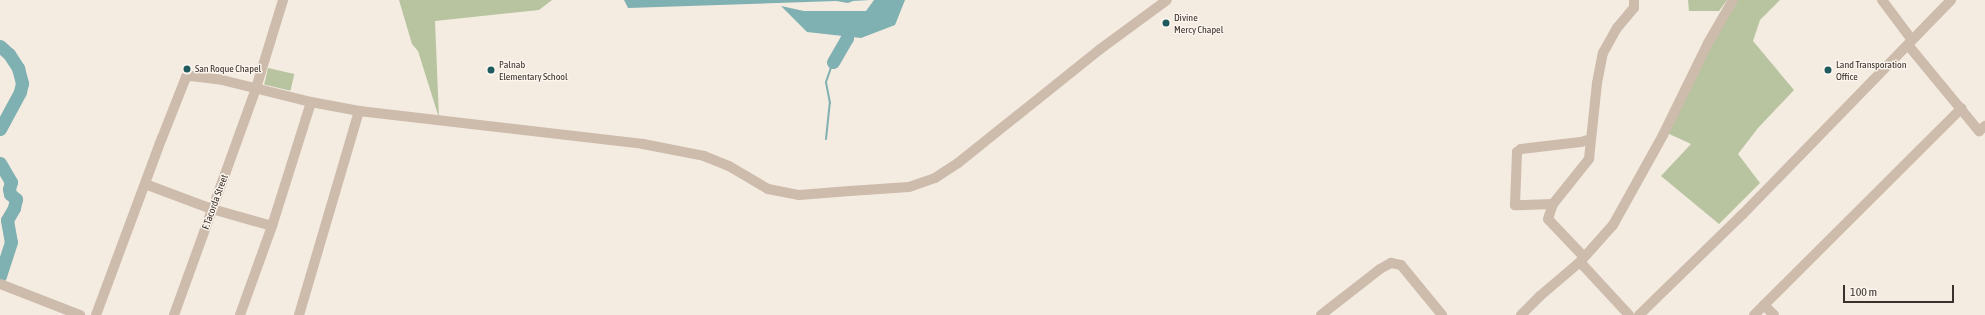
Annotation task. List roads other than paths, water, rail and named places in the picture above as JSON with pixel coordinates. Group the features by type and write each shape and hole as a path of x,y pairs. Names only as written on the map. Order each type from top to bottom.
{"street":[{"name":"F.Tacorda Street","path":"174,315 256,88 283,0"},
{"path":"96,315 186,77 200,76 311,102 359,111 643,144 704,156 729,166 768,189 799,195 909,187 935,178 958,163 1099,50 1167,0"},
{"path":"1628,315 1548,219 1553,204 1589,159 1597,83 1603,53 1617,28 1634,8 1634,0"},
{"path":"1521,315 1582,259 1613,225 1663,135 1708,43 1733,0"},
{"path":"1882,0 1910,42 1979,131 1985,126"},
{"path":"1639,315 1748,209 1951,0"},
{"path":"240,315 272,226 311,102"},
{"path":"1754,315 1962,108"},
{"path":"299,315 359,111"},
{"path":"1553,204 1515,205 1517,152 1521,149 1581,142 1591,139"},
{"path":"145,184 212,209 272,226"},
{"path":"1321,315 1380,269 1391,263 1401,265 1442,315"},
{"path":"2,285 80,315"},
{"path":"1764,305 1774,315"}],"water":[{"path":"624,0 870,0 853,1 848,3 836,1 628,8"},
{"path":"874,0 905,0 895,25 861,38 807,32 781,6 804,11 866,11"}],"waterway":[{"path":"833,62 847,38 847,30 856,25"},
{"path":"0,46 9,54 18,68 22,83 20,92 0,129"},
{"path":"826,139 830,103 826,82 833,62"},
{"path":"0,163 11,182 9,189 10,194 16,199 14,208 7,220 11,242 0,276"}],"place":[{"name":"Divine Mercy Chapel","path":"1166,23"},
{"name":"San Roque Chapel","path":"187,69"},
{"name":"Palnab Elementary School","path":"491,70"},
{"name":"Land Transporation Office","path":"1828,70"}]}
